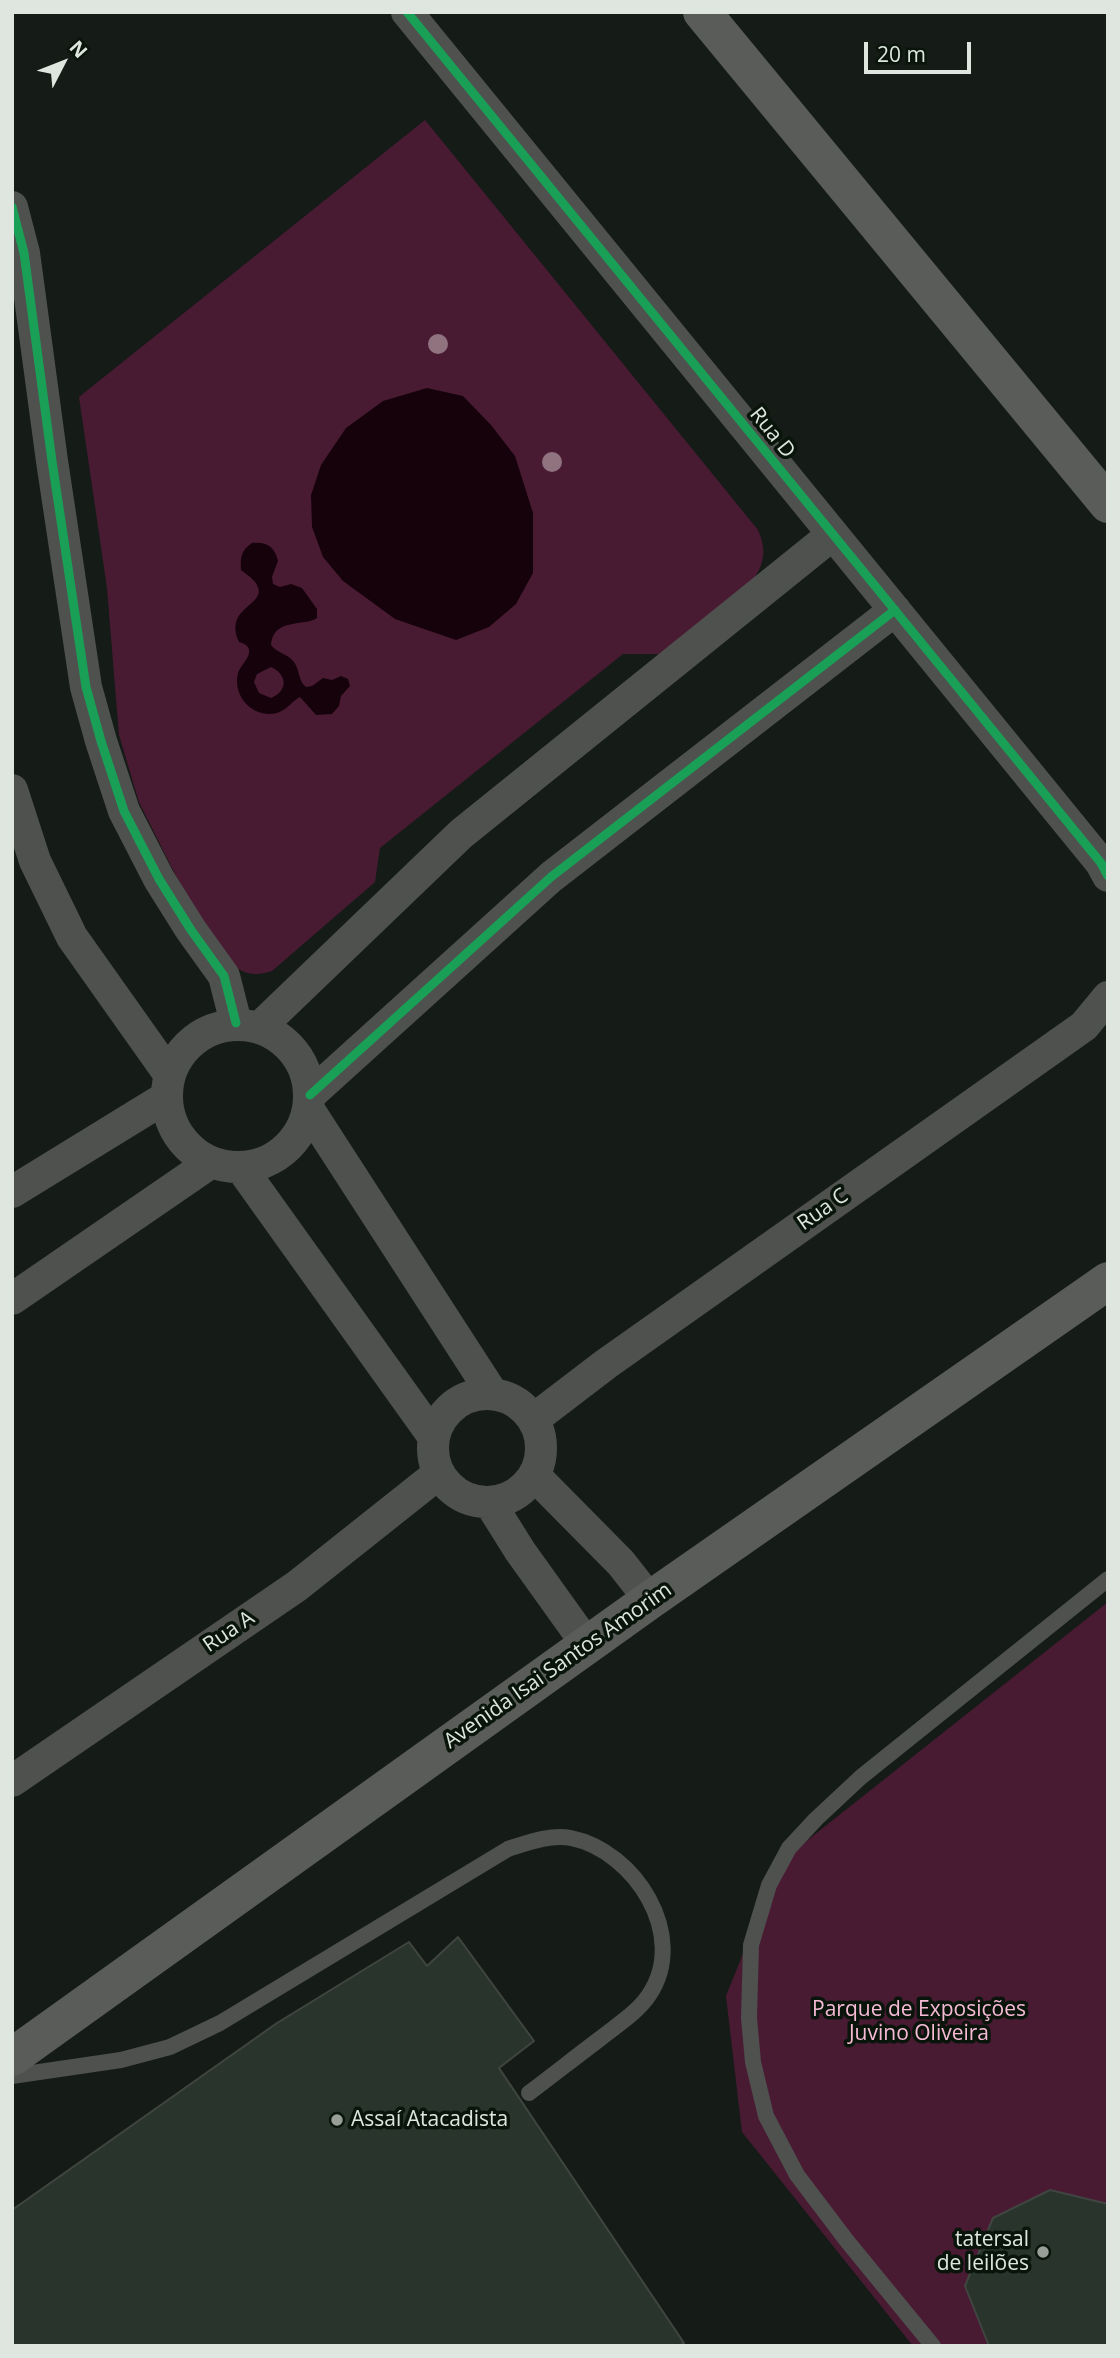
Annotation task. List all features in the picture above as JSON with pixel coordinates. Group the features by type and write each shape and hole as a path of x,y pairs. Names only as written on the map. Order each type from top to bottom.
{"main road":[{"path":"702,12 1108,504"},
{"name":"Avenida Isai Santos Amorim","path":"12,2057 650,1600 1108,1281"}],"street":[{"name":"Rua D","path":"407,12 1101,863 1108,876"},
{"path":"12,207 24,253 86,687 100,741 124,811 159,879 224,976 248,1025 296,1053 310,1103 492,1393"},
{"path":"12,1192 167,1086 183,1048 207,1030 248,1025 461,834 832,536"},
{"path":"12,790 35,860 72,937 167,1086 178,1137 210,1163 242,1169 272,1160 296,1140 310,1103 551,877 895,610"},
{"name":"Rua C","path":"534,1419 618,1356 1084,1026 1108,997"},
{"path":"12,1298 210,1163"},
{"path":"242,1169 433,1436"},
{"path":"492,1393 516,1401 534,1419 542,1447 535,1476 516,1495 490,1503 460,1496 438,1474 432,1455 433,1436 441,1418 454,1403 472,1395 492,1393"},
{"name":"Rua A","path":"12,1781 297,1586 438,1474"},
{"path":"535,1476 621,1563 650,1600"},
{"path":"490,1503 520,1551 588,1646"}],"lane":[{"path":"933,2346 797,2175 766,2116 753,2062 749,2018 751,1945 769,1885 789,1847 816,1819 861,1777 1108,1578"},
{"path":"12,2076 121,2060 170,2048 220,2023 508,1849 541,1839 570,1838 618,1859 634,1877 654,1908 662,1931 663,1953 659,1975 649,1996 627,2017 528,2093"}],"green space":[{"path":"425,120 758,530 763,549 761,565 755,577 668,654 623,654 380,848 375,882 272,971 248,973 228,961 179,882 139,802 119,735 107,588 79,397"},
{"name":"Parque de Exposições Juvino Oliveira","path":"1108,1602 1108,2346 913,2346 742,2132 726,1996 780,1862"}],"shaded area":[{"path":"427,388 463,396 491,425 515,456 533,513 533,573 516,604 489,627 456,640 395,619 343,581 323,557 312,527 311,495 321,465 346,428 383,401"},
{"path":"252,543 266,544 275,552 278,561 272,577 273,584 280,587 291,584 302,588 317,609 317,618 312,621 290,624 277,630 271,645 294,662 306,687 323,678 332,680 341,676 348,679 350,686 341,696 339,706 332,714 316,715 300,697 277,713 260,713 246,704 241,697 237,682 238,673 249,649 239,642 237,621 259,592 256,583 241,570 242,555","holes":["271,667 277,670 284,683 281,691 271,698 259,693 254,682 257,674"]}],"building":[{"name":"Assaí Atacadista","path":"458,1937 534,2041 499,2068 684,2343 679,2346 12,2346 12,2210 277,2023 409,1942 427,1966"},
{"name":"tatersal de leilões","path":"1050,2190 1108,2204 1108,2346 989,2346 965,2286 993,2218"}],"cycle path":[{"path":"407,12 1101,863 1108,876"},
{"path":"12,207 24,253 86,687 124,811 159,879 224,976 236,1023"},
{"path":"310,1095 551,877 895,610"}],"place":[{"name":"Assaí Atacadista","path":"337,2120"},
{"name":"tatersal de leilões","path":"1043,2252"}]}
